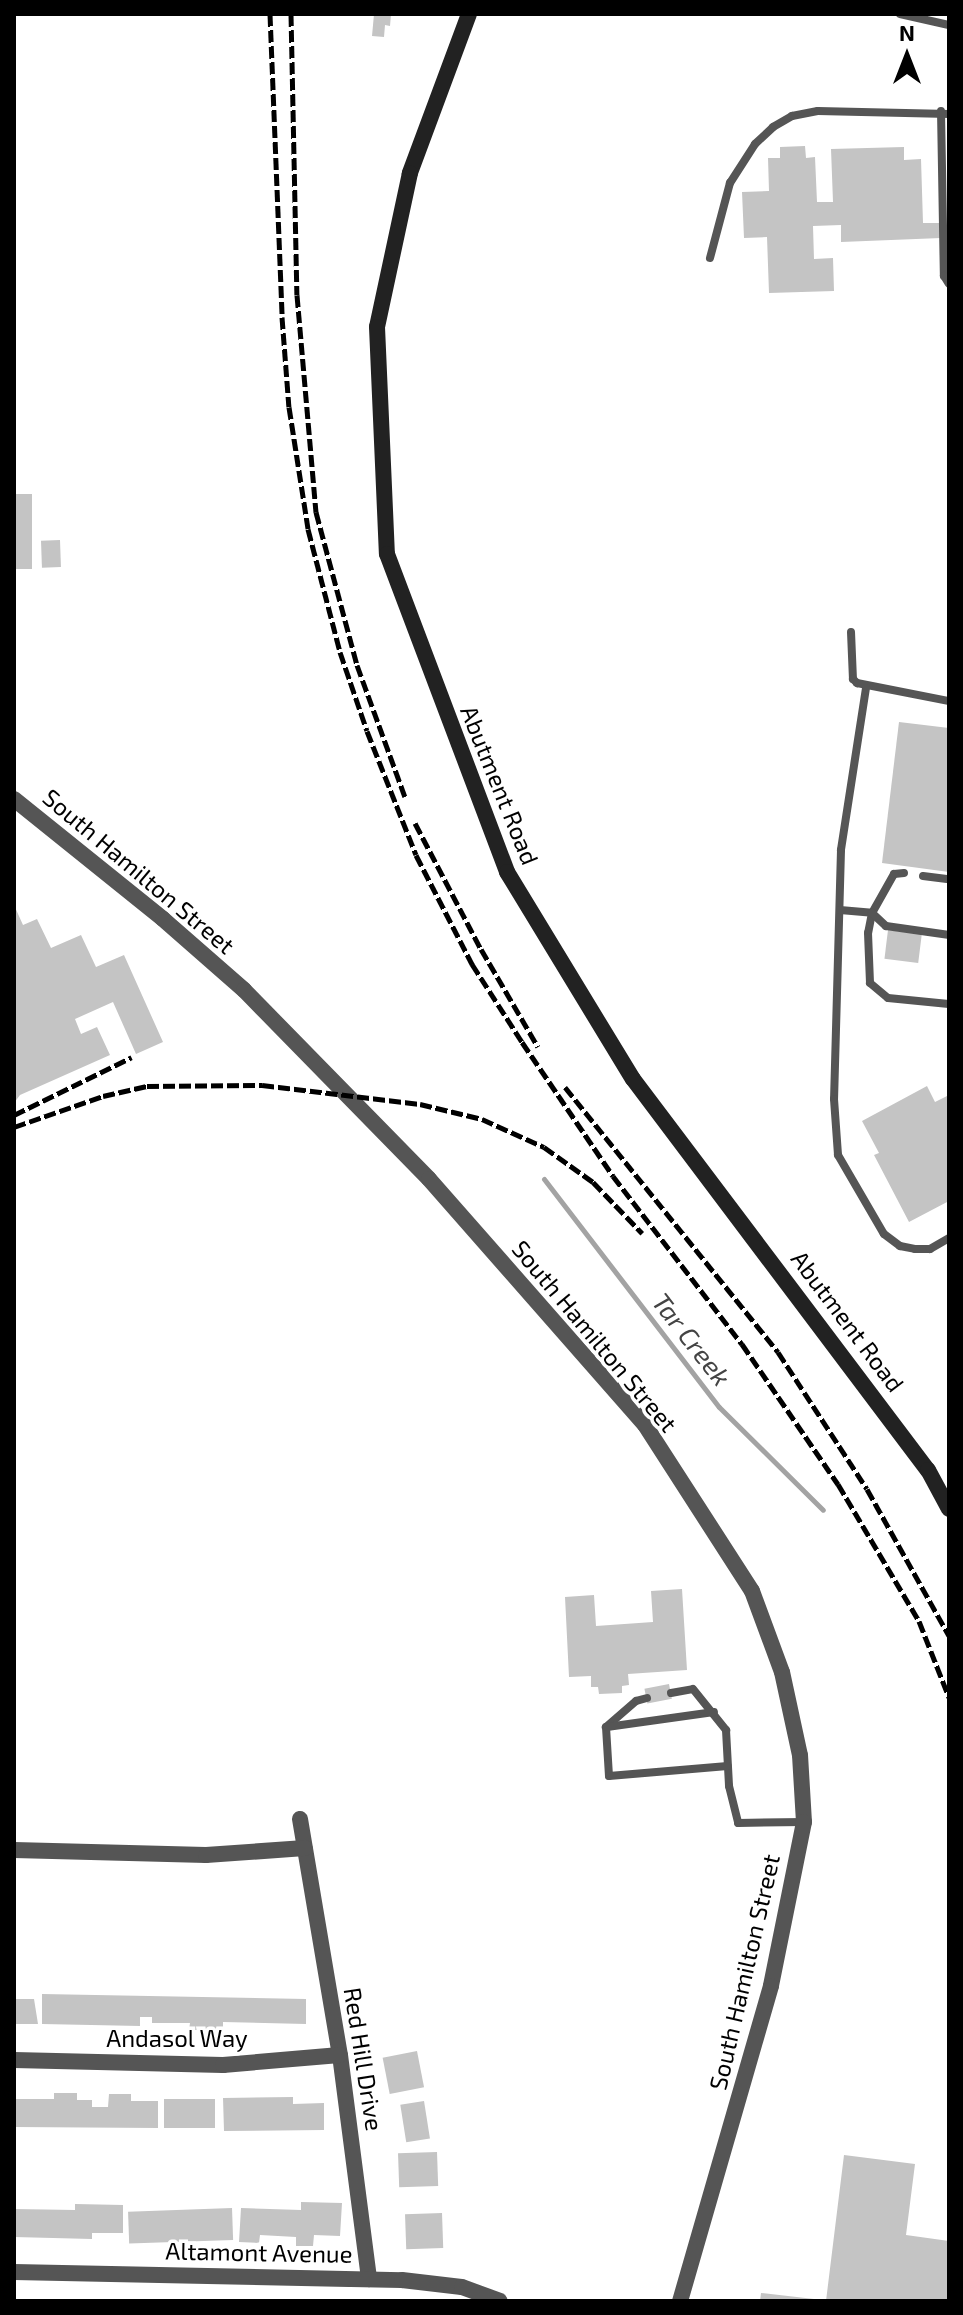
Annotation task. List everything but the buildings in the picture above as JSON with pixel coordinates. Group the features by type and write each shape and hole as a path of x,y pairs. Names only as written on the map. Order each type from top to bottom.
{"main road":[{"name":"Abutment Road","path":"469,14 410,173 377,327 387,554 416,641 507,872 633,1079 928,1470 949,1509"}],"street":[{"name":"South Hamilton Street","path":"14,799 163,919 244,990 429,1179 645,1425 752,1591 782,1672 800,1755 804,1822 771,1986 680,2301"},
{"name":"Red Hill Drive","path":"300,1819 340,2055 369,2279"},
{"path":"14,1850 206,1855 305,1848"},
{"name":"Andasol Way","path":"14,2060 223,2065 340,2055"},
{"name":"Altamont Avenue","path":"14,2272 369,2279 462,2287 500,2301"}],"lane":[{"path":"900,14 949,25"},
{"path":"710,258 730,183 755,144 773,127 792,116 818,111 945,112 944,276 949,284"},
{"path":"851,632 853,679 866,688 949,701"},
{"path":"866,688 841,850 834,1099 838,1155 884,1234 900,1246 930,1249 949,1238"},
{"path":"904,873 894,874 872,913 868,969 873,989 888,998 949,1004"},
{"path":"923,876 949,879"},
{"path":"840,910 872,913 886,926 949,935"},
{"path":"671,1693 693,1689 726,1730 728,1766 738,1823 804,1822"},
{"path":"606,1727 636,1701 647,1698"},
{"path":"606,1727 714,1712"},
{"path":"606,1727 609,1776 728,1766"}],"waterway":[{"name":"Tar Creek","path":"544,1179 719,1407 823,1510"}],"railway":[{"path":"270,14 282,317 289,407 308,529 340,652 367,731 416,855 472,964 522,1042 613,1176 742,1344 838,1484 919,1621 949,1697"},
{"path":"291,14 297,295 316,512 357,665 405,797"},
{"path":"415,823 481,949 538,1047"},
{"path":"14,1115 132,1057"},
{"path":"14,1127 103,1096 147,1086 262,1085 420,1104 482,1119 544,1147 593,1182 642,1233"},
{"path":"565,1087 778,1352 867,1489 949,1636"}]}
